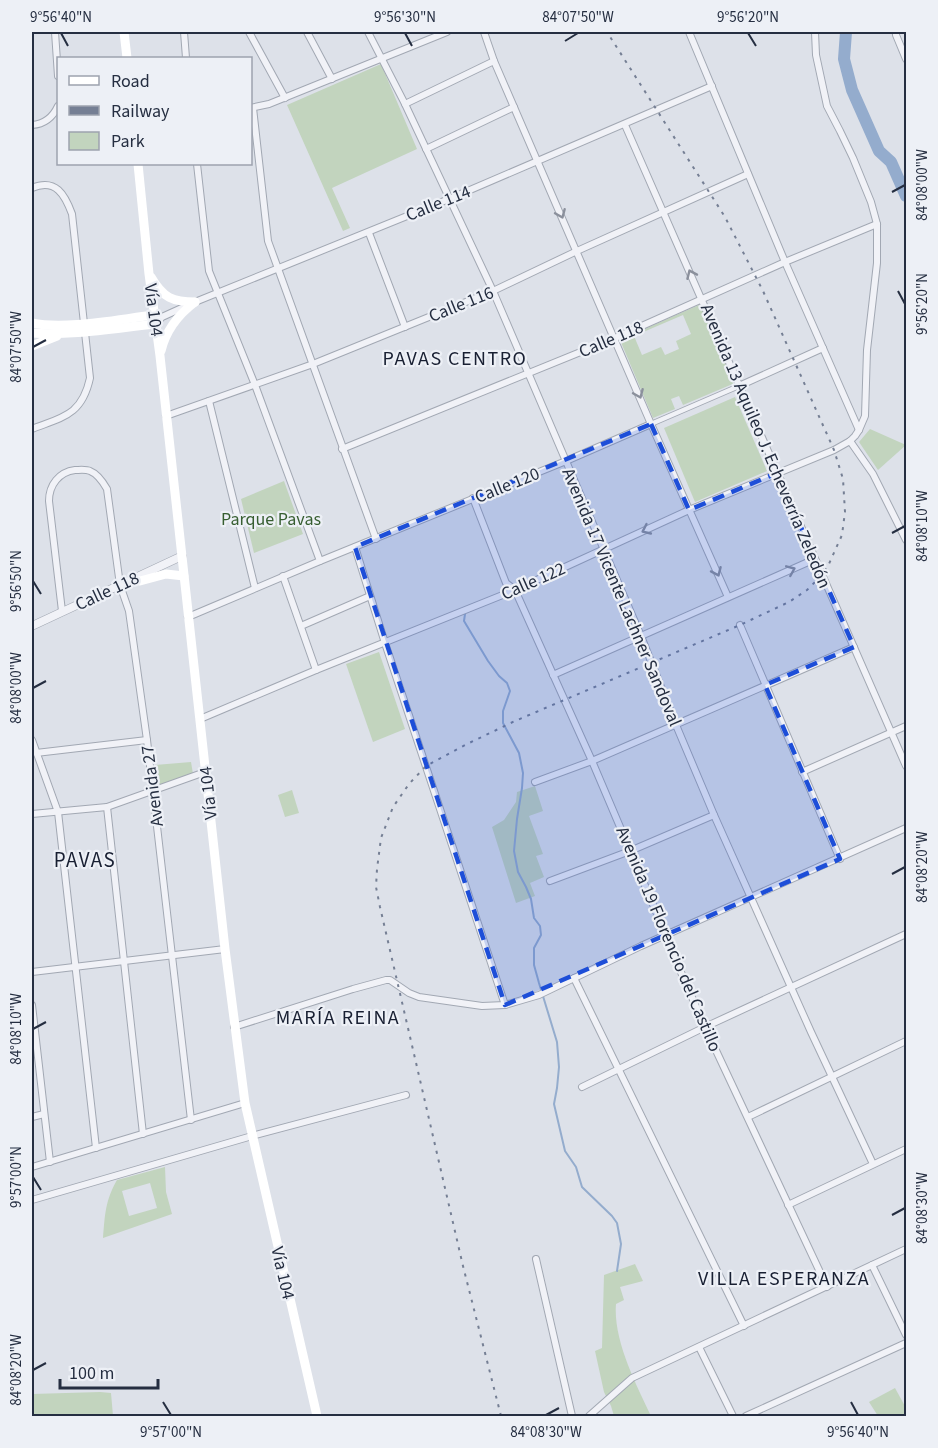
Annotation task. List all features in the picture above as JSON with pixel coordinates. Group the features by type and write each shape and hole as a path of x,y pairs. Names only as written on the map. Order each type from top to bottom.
{"main road":[{"path":"124,32 127,57"},
{"name":"Vía 104","path":"138,165 149,274 158,319 166,416 234,1027 252,1136 317,1416"},
{"path":"149,274 164,295 176,300 195,302"},
{"path":"160,356 166,335 172,325 195,302"},
{"name":"Calle 114","path":"33,330 51,325 81,329 158,319"},
{"path":"32,346 81,329"},
{"path":"133,579 140,581 166,574 184,576"}],"street":[{"path":"55,32 57,61"},
{"path":"184,32 186,57"},
{"path":"249,32 285,98"},
{"path":"307,32 332,79"},
{"name":"Avenida 17 Vicente Lachner Sandoval","path":"369,32 493,291 641,636 714,815 873,1164"},
{"path":"423,32 427,40"},
{"path":"376,539 268,241 252,108 285,98 447,32"},
{"path":"484,32 494,61 728,597"},
{"path":"689,32 785,262 859,430"},
{"path":"815,32 816,55 827,106 853,158 871,202 877,224 877,263 867,350 865,416 859,430"},
{"path":"896,35 906,59"},
{"path":"405,104 494,61"},
{"name":"Calle 114","path":"158,319 625,125 712,86"},
{"path":"426,149 514,107"},
{"path":"33,125 45,122 57,108"},
{"name":"Avenida 13 Aquileo J. Echeverría Zeledón","path":"625,125 906,766"},
{"path":"197,165 209,271 255,384 320,561"},
{"name":"Calle 116","path":"166,416 313,364 493,291 748,174"},
{"path":"32,188 43,185 61,191 72,214 81,329 88,357 90,378 87,392 78,407 66,415 32,429"},
{"name":"Calle 118","path":"342,449 615,338 785,262 877,224"},
{"path":"369,232 405,327"},
{"name":"Calle 120","path":"188,617 566,461 823,348"},
{"path":"209,401 255,588"},
{"name":"Calle 122","path":"200,719 515,590 690,510 834,450 850,441 859,430"},
{"path":"850,441 873,474 906,540"},
{"name":"Avenida 27","path":"62,611 49,492 54,482 67,471 90,471 101,480 106,489 120,585 129,611 147,740 191,1120"},
{"name":"Avenida 19 Florencio del Castillo","path":"473,498 506,583 515,590 592,761 705,1028 827,1287"},
{"path":"355,547 505,1005"},
{"name":"Calle 118","path":"32,626 182,556"},
{"path":"553,675 815,559"},
{"path":"283,576 316,670"},
{"path":"301,626 370,596"},
{"path":"740,625 840,859"},
{"path":"535,782 592,761 854,647"},
{"path":"802,771 906,726"},
{"path":"32,740 58,812 96,1148"},
{"path":"36,753 147,740"},
{"path":"32,814 107,807 206,771"},
{"path":"107,807 143,1134"},
{"path":"550,881 630,851 714,815"},
{"path":"234,1027 386,980 420,997 482,1006 505,1005 538,995 906,828"},
{"path":"582,1087 906,934"},
{"path":"32,972 225,949"},
{"path":"574,978 744,1326"},
{"path":"32,1005 50,1162"},
{"path":"747,1117 906,1041"},
{"path":"32,1200 252,1136 405,1095"},
{"path":"32,1167 245,1103"},
{"path":"32,1117 44,1114"},
{"path":"788,1205 906,1149"},
{"path":"589,1416 632,1378 906,1249"},
{"path":"536,1259 572,1416"},
{"path":"872,1265 906,1335"},
{"path":"746,1416 906,1343"},
{"path":"699,1347 733,1416"}],"highlighted area":[{"path":"651,424 689,510 777,473 854,647 765,685 840,859 505,1005 355,547"}],"green space":[{"path":"381,64 417,149 332,188 350,228 343,231 287,105"},
{"path":"701,304 735,383 683,405 679,396 671,399 675,409 653,418 620,340","holes":["683,315 691,334 676,341 679,349 665,355 661,347 642,355 634,336"]},
{"path":"735,397 767,471 695,502 664,428"},
{"path":"870,429 906,445 878,470 859,442"},
{"name":"Parque Pavas","path":"284,481 303,534 254,553 241,499"},
{"path":"379,652 405,729 373,742 346,664"},
{"path":"191,762 193,774 156,786 155,765"},
{"path":"535,786 543,811 529,816 543,854 536,856 544,877 530,883 535,896 516,903 492,827 504,820 516,802 517,792"},
{"path":"292,790 299,813 285,817 278,795"},
{"path":"165,1167 166,1192 172,1214 103,1238 108,1202 117,1180","holes":["150,1183 157,1208 129,1216 122,1191"]},
{"path":"635,1264 643,1281 620,1287 624,1300 616,1304 616,1318 627,1362 651,1416 614,1416 604,1392 595,1351 602,1348 604,1275"},
{"path":"895,1388 906,1408 906,1416 878,1416 869,1402"},
{"path":"111,1393 113,1416 32,1416 32,1394"}],"waterway":[{"path":"846,32 844,59 852,90 879,151 891,162 906,196"},
{"path":"465,614 464,621 488,661 507,683 510,691 503,711 503,723 519,753 523,773 514,851 518,872 531,899 534,918 540,926 541,935 534,948 534,965 557,1042 559,1067 554,1104 565,1151 576,1167 582,1187 617,1223 621,1244 617,1271"}],"railway":[{"path":"501,1416 463,1266 380,907 376,887 381,838 393,807 409,784 426,766 515,721 740,625 789,602 807,590 828,566 842,535 845,512 843,479 834,450 763,291 725,217 607,32"}],"district":[{"name":"PAVAS CENTRO","path":"455,358"},
{"name":"PAVAS","path":"85,860"},
{"name":"MARÍA REINA","path":"338,1017"},
{"name":"VILLA ESPERANZA","path":"784,1278"}]}
